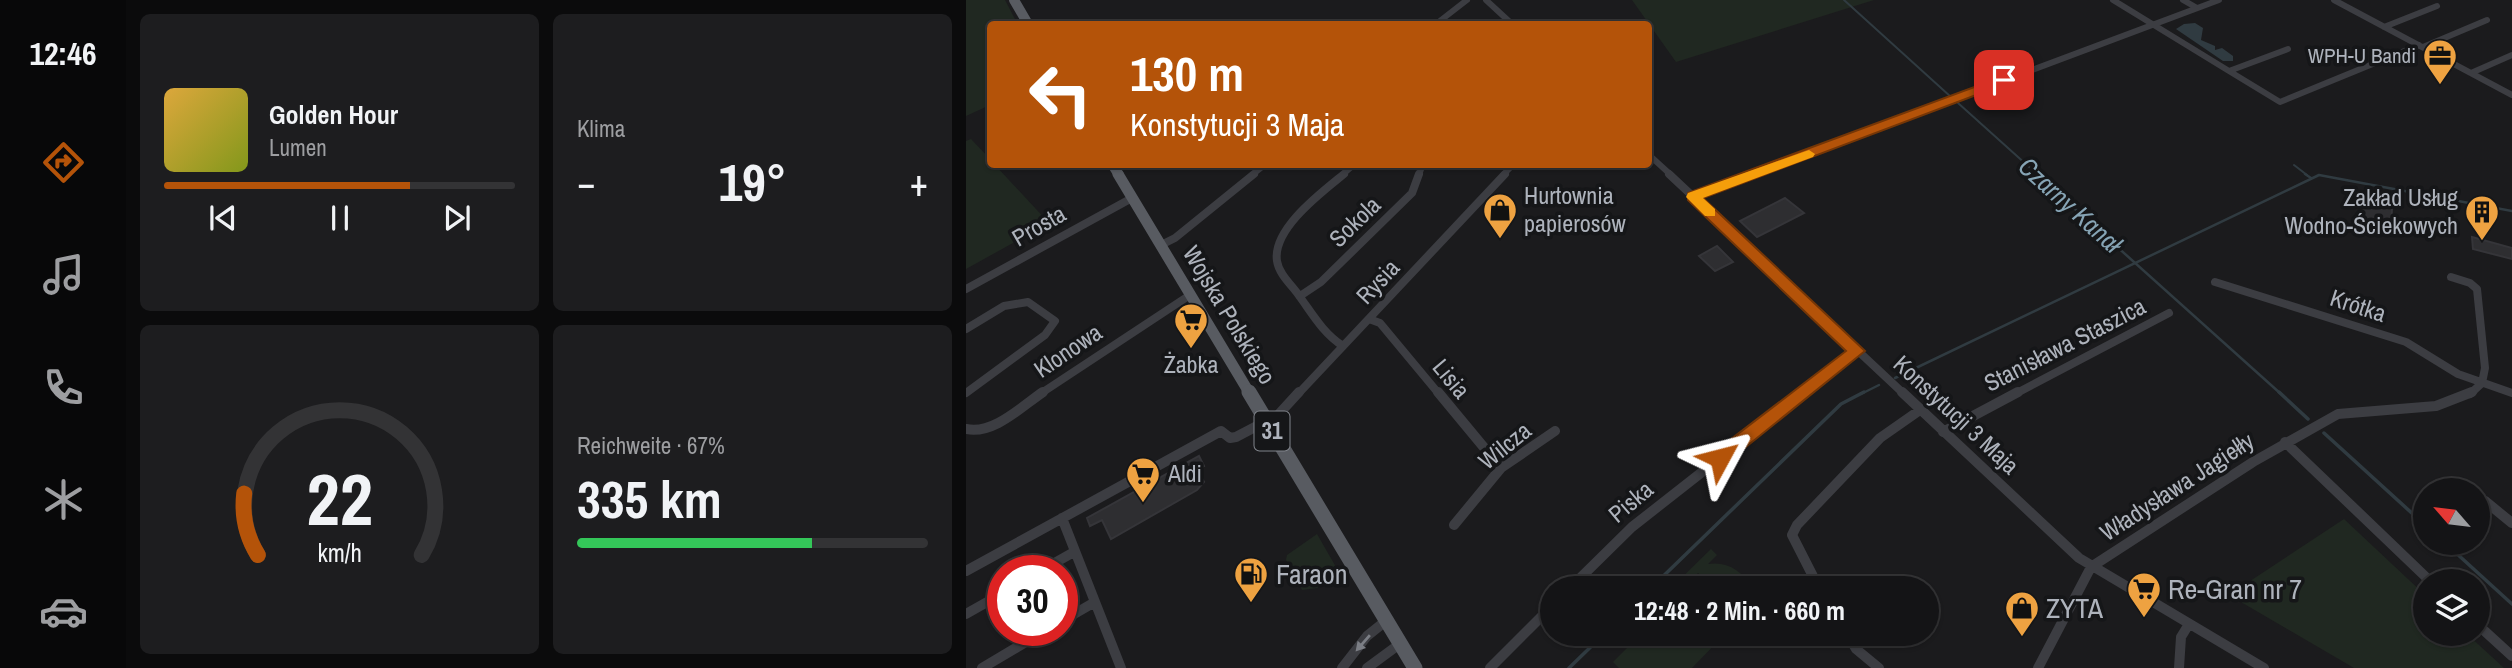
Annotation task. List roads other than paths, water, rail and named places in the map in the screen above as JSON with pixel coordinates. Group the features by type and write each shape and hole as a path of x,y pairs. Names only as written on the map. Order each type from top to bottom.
{"main road":[{"path":"1014,0 1026,21"},
{"name":"Wojska Polskiego","path":"1114,168 1415,668"}],"street":[{"path":"1440,21 1467,0"},
{"path":"1486,0 1509,21"},
{"path":"2113,0 2280,102 2487,20"},
{"path":"2183,0 2197,8"},
{"path":"1693,197 2219,0"},
{"path":"2334,0 2512,95"},
{"path":"2384,27 2437,6"},
{"path":"2230,71 2288,49"},
{"path":"2471,73 2512,55"},
{"name":"Konstytucji 3 Maja","path":"1652,158 1943,432 2091,567 2264,668"},
{"path":"1161,245 1181,234 1261,168"},
{"path":"1343,345 1332,340 1277,263 1279,239 1290,223 1351,168"},
{"name":"Sokola","path":"1300,296 1321,282 1397,208 1412,192 1421,168"},
{"name":"Rysia","path":"966,571 1221,432 1230,438 1236,437 1267,421 1288,405 1510,168"},
{"name":"Prosta","path":"966,289 1132,198"},
{"path":"2451,277 2470,283 2477,289 2485,368 2482,383"},
{"name":"Krótka","path":"2215,282 2406,342 2458,374 2512,393"},
{"name":"Klonowa","path":"966,429 979,432 992,426 1112,344 1191,295"},
{"name":"Klonowa","path":"966,329 1004,306 1028,302 1055,321 1045,335 966,393"},
{"name":"Stanisława Staszica","path":"1943,432 2169,313"},
{"name":"Lisia","path":"1369,319 1380,323 1501,468"},
{"name":"Piska","path":"1582,576 1632,527 1857,351"},
{"name":"Władysława Jagiełły","path":"2091,567 2285,442 2338,414 2436,406 2469,395 2482,383"},
{"path":"1812,576 1792,535 1797,525 1880,438 1920,410"},
{"name":"Wilcza","path":"1454,524 1501,468 1555,430"},
{"path":"2285,442 2417,569"},
{"path":"2490,505 2512,523"},
{"path":"1062,518 1121,668"},
{"path":"1069,555 1074,552"},
{"path":"2038,668 2091,567"},
{"path":"1078,611 1095,601"},
{"path":"966,614 987,602"},
{"path":"1490,668 1540,618"},
{"path":"1342,668 1367,636 1387,620"},
{"path":"2179,668 2181,637 2189,624"},
{"path":"2490,636 2512,656"},
{"path":"1367,668 1401,643"},
{"path":"982,668 1019,646"},
{"path":"1854,646 1879,668"}],"waterway":[{"name":"Czarny Kanał","path":"1844,0 1951,97"},
{"name":"Czarny Kanał","path":"1958,103 2038,175"},
{"path":"2294,165 2307,175"},
{"name":"Czarny Kanał","path":"2036,174 2135,263"},
{"name":"Czarny Kanał","path":"2305,174 2311,178"},
{"name":"Czarny Kanał","path":"2135,263 2319,175 2512,211"},
{"path":"1895,378 2135,263"},
{"path":"2135,263 2281,394"},
{"path":"1861,394 1879,385"},
{"path":"1663,576 1841,404 1864,392"},
{"path":"2279,392 2308,419"},
{"path":"2324,433 2413,514"},
{"path":"2458,555 2512,604"},
{"path":"1569,668 1592,646"}],"place":[{"name":"WPH-U Bandi","path":"2440,86"},
{"name":"Hurtownia papierosów","path":"1500,240"},
{"name":"Zakład Usług Wodno-Ściekowych","path":"2482,242"},
{"name":"Żabka","path":"1191,350"},
{"name":"Aldi","path":"1143,504"},
{"name":"Faraon","path":"1251,604"},
{"name":"Re-Gran nr 7","path":"2144,619"},
{"name":"ZYTA","path":"2022,638"}]}
